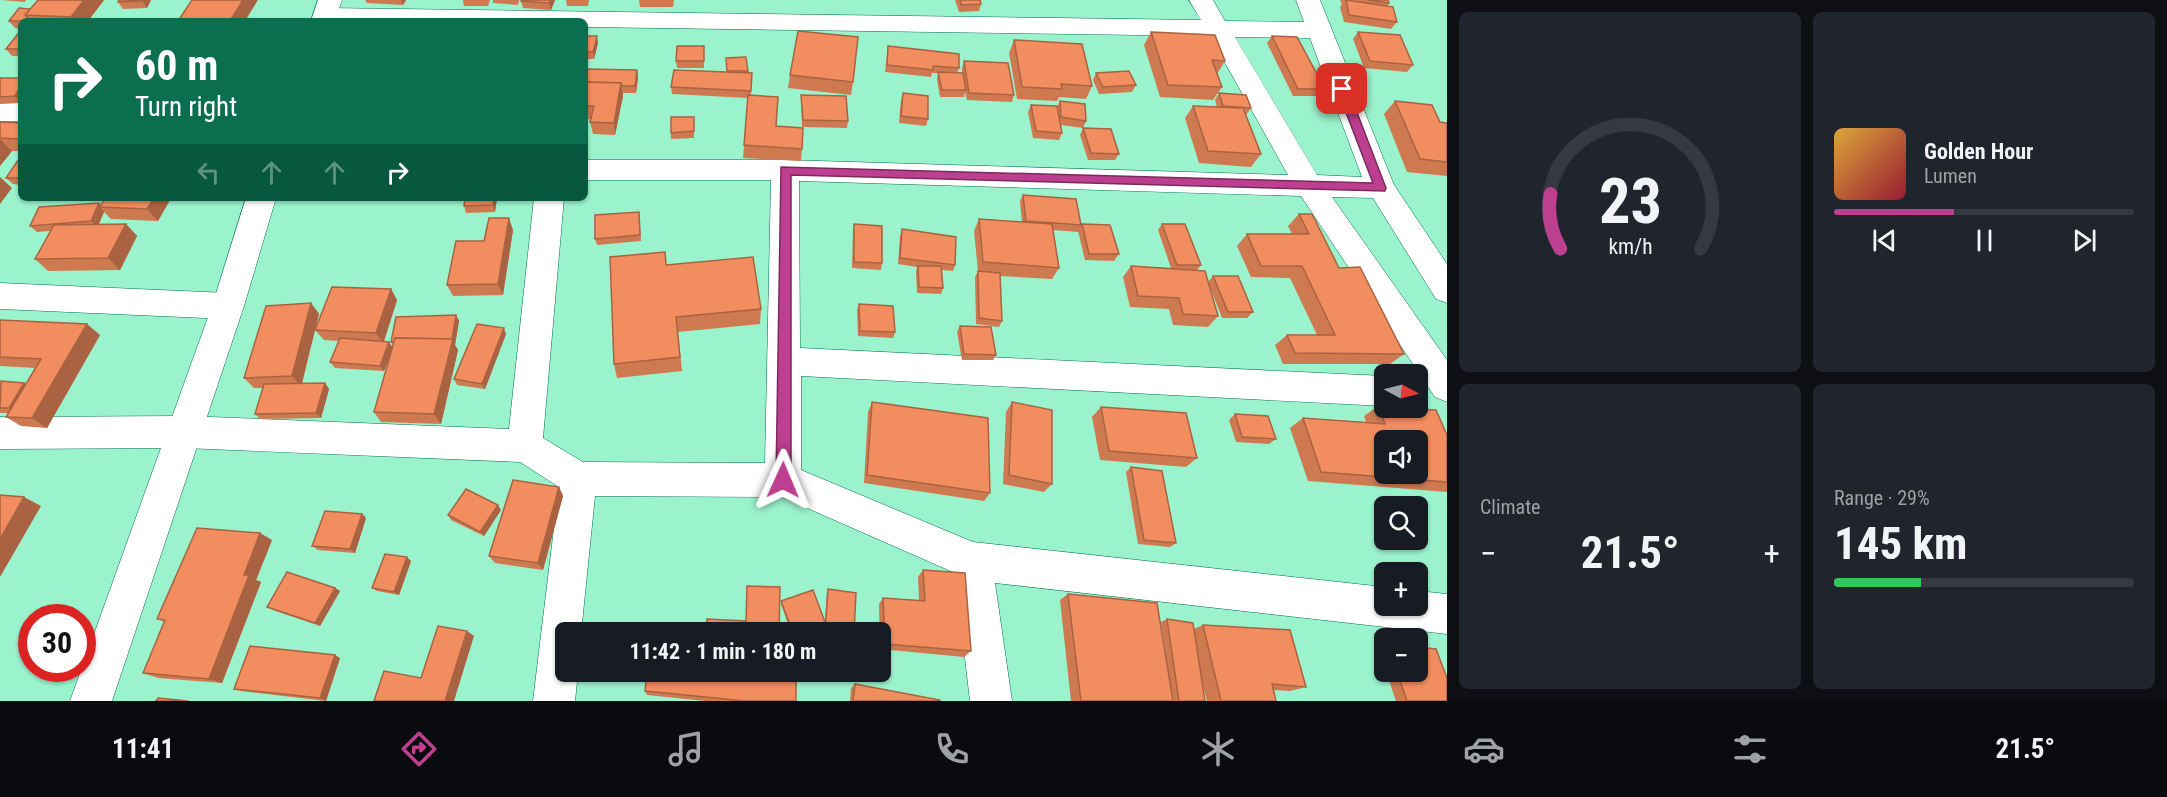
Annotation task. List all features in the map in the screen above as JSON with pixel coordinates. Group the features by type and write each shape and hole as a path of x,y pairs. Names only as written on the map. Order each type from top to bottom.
{"street":[{"path":"1201,0 1309,186 1447,387"},
{"path":"1308,0 1380,188 1447,290"},
{"path":"326,12 597,10 860,12 1217,29 1320,30"},
{"path":"0,112 18,112"},
{"path":"588,170 786,170 1380,188"},
{"path":"783,480 786,170"},
{"path":"92,701 228,306 260,201"},
{"path":"525,446 549,201"},
{"path":"0,296 228,306"},
{"path":"785,361 1374,390"},
{"path":"1428,393 1447,394"},
{"path":"0,433 184,432 525,446 578,479 783,480 974,561 1447,614"},
{"path":"554,701 578,479"},
{"path":"974,561 991,701"}],"building":[{"path":"38,0 84,0 71,17 25,15"},
{"path":"119,0 142,0 142,1 118,2"},
{"path":"192,0 243,0 232,18 180,18"},
{"path":"522,0 551,0 549,3"},
{"path":"960,0 980,0 981,4 961,5"},
{"path":"1346,0 1393,7 1397,22 1349,15"},
{"path":"1368,0 1388,0 1389,3"},
{"path":"19,8 30,9 25,15 28,18 9,21"},
{"path":"798,31 858,37 853,82 790,75"},
{"path":"1151,32 1215,35 1225,61 1212,60 1222,87 1168,85"},
{"path":"1358,32 1400,35 1413,65 1370,61"},
{"path":"18,34 18,49 6,49"},
{"path":"588,36 597,36 593,52 588,52"},
{"path":"1272,36 1297,37 1325,89 1298,89"},
{"path":"1014,40 1082,44 1092,86 1061,84 1062,89 1022,87"},
{"path":"677,46 704,46 704,61 676,61"},
{"path":"888,46 959,54 959,68 933,66 933,70 887,65"},
{"path":"746,57 748,71 727,71 726,58"},
{"path":"964,61 1008,63 1014,95 969,93"},
{"path":"588,69 637,70 635,86 622,86 621,83 588,82"},
{"path":"674,70 752,73 751,91 671,87"},
{"path":"1129,71 1136,85 1103,87 1096,73"},
{"path":"938,72 963,73 966,90 942,90"},
{"path":"0,78 18,78 18,91 15,96 0,97"},
{"path":"588,82 621,83 614,123 590,122 594,106 588,106"},
{"path":"903,93 928,96 928,119 901,116"},
{"path":"1219,93 1246,95 1251,108 1223,106"},
{"path":"748,95 778,97 776,126 803,128 802,149 744,145"},
{"path":"801,95 846,96 848,121 803,120"},
{"path":"1060,101 1085,104 1086,121 1061,117"},
{"path":"1395,101 1432,105 1440,122 1447,123 1447,162 1420,159"},
{"path":"1031,105 1057,106 1062,133 1036,131"},
{"path":"1193,106 1243,108 1261,154 1208,151"},
{"path":"671,117 694,117 694,131 671,133"},
{"path":"0,122 18,123 18,139 0,138"},
{"path":"1083,128 1111,129 1119,154 1091,153"},
{"path":"18,160 18,178 6,178"},
{"path":"1023,195 1076,199 1081,225 1026,221"},
{"path":"103,201 152,201 147,209 100,207"},
{"path":"465,201 494,201 493,205 464,206"},
{"path":"99,203 91,221 30,226 39,207"},
{"path":"639,212 640,235 595,239 595,215"},
{"path":"1299,214 1312,214 1339,268 1360,267 1404,354 1295,353 1287,335 1335,335 1302,266 1261,266 1247,234 1309,234"},
{"path":"489,218 509,218 498,284 447,285 456,241 484,241"},
{"path":"979,219 1052,224 1059,268 983,262"},
{"path":"126,224 108,258 35,259 54,225"},
{"path":"854,224 882,226 882,263 854,262"},
{"path":"1082,224 1110,225 1119,254 1089,254"},
{"path":"1162,224 1185,224 1201,265 1177,265"},
{"path":"902,229 956,237 955,265 900,258"},
{"path":"665,252 666,265 753,257 761,309 676,317 680,357 614,364 610,257"},
{"path":"918,266 941,266 943,288 919,287"},
{"path":"1131,266 1205,271 1218,316 1183,314 1179,298 1138,296"},
{"path":"978,271 1000,273 1002,321 979,318"},
{"path":"1213,276 1238,276 1253,312 1228,312"},
{"path":"332,287 391,289 376,333 315,330"},
{"path":"311,303 292,376 244,378 266,306"},
{"path":"859,304 893,306 895,332 860,331"},
{"path":"456,315 452,339 395,338 394,342 391,342 396,317"},
{"path":"0,320 87,324 32,418 6,417 41,359 0,357"},
{"path":"477,324 504,328 482,384 454,379"},
{"path":"960,326 991,327 996,355 964,354"},
{"path":"340,338 389,342 380,366 330,362"},
{"path":"395,338 453,339 434,414 374,412"},
{"path":"1,381 24,383 9,408 0,408"},
{"path":"325,383 316,413 255,414 264,384"},
{"path":"872,402 988,418 990,493 867,475"},
{"path":"1012,402 1052,410 1052,484 1009,475"},
{"path":"1101,407 1186,413 1197,458 1109,451"},
{"path":"1428,410 1436,410 1447,435 1447,482 1428,480 1428,430 1374,430 1374,476 1321,472 1303,418 1385,424 1383,418 1428,418"},
{"path":"1235,414 1268,416 1276,439 1242,437"},
{"path":"1131,467 1162,471 1176,543 1144,540"},
{"path":"513,480 559,487 538,563 489,556"},
{"path":"466,489 498,505 480,532 448,515"},
{"path":"0,495 24,497 0,539"},
{"path":"325,511 362,514 350,549 312,546"},
{"path":"197,528 260,533 244,575 249,575 209,679 143,673 165,620 157,619"},
{"path":"385,554 407,557 394,592 372,588"},
{"path":"923,570 965,573 971,651 891,644 891,622 884,622 883,598 925,601"},
{"path":"287,572 335,588 315,623 267,607"},
{"path":"747,586 780,587 779,622 707,622 707,619 746,621"},
{"path":"828,589 856,593 855,622 826,622"},
{"path":"813,590 825,622 789,622 781,601"},
{"path":"1068,594 1157,603 1173,701 1081,701"},
{"path":"1167,619 1193,623 1205,701 1179,701"},
{"path":"1203,625 1290,630 1306,687 1272,684 1276,701 1221,701"},
{"path":"438,626 467,631 445,701 374,701 384,671 421,678"},
{"path":"250,646 335,655 320,698 234,689"},
{"path":"1428,648 1436,649 1447,678 1447,701 1407,701 1400,682 1428,682"},
{"path":"646,682 796,682 796,701 746,701 645,691"},
{"path":"855,684 940,700 940,701 853,701"},
{"path":"158,698 188,701 156,701"}],"route":[{"path":"783,480 786,170 1380,188 1342,89"}]}
